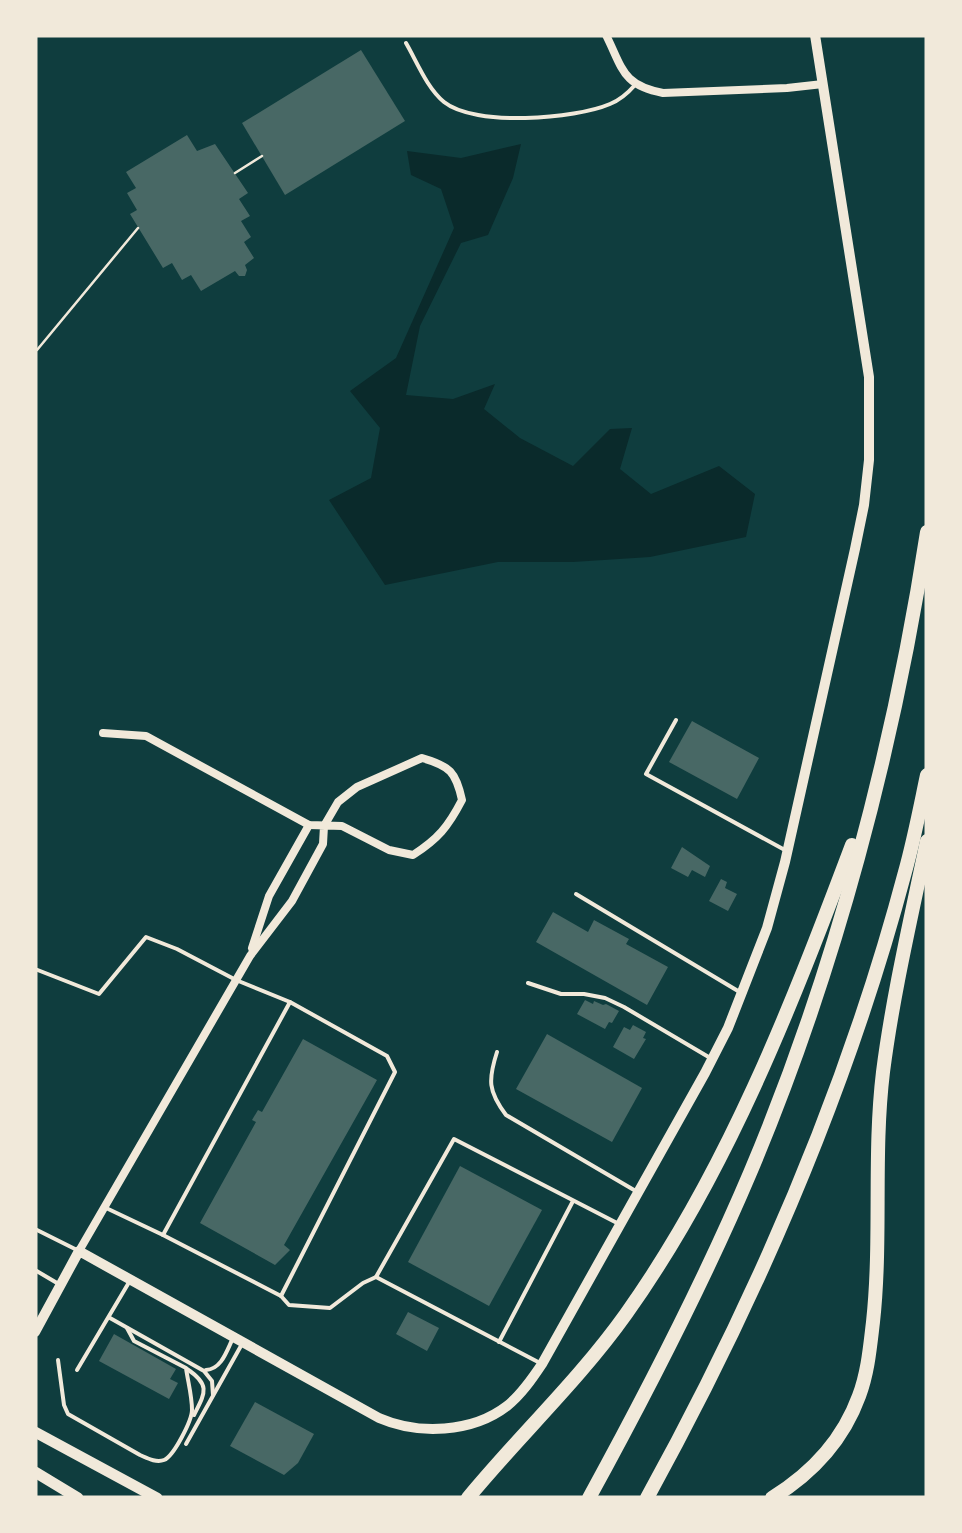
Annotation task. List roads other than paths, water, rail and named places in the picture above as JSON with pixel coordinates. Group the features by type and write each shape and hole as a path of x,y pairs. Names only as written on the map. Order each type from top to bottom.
{"highway":[{"path":"588,1498 671,1345 751,1170 815,994 852,874 903,672 927,532"},
{"path":"647,1498 755,1287 816,1141 886,937 906,871 927,776"},
{"path":"464,1498 596,1354 626,1315 699,1198 754,1086 877,779"},
{"path":"772,1498 796,1484 822,1459 858,1398 868,1363 875,1301 883,1072 927,841"}],"main road":[{"path":"35,1432 157,1498"},
{"path":"35,1472 78,1498"}],"street":[{"path":"606,35 635,85 663,93 822,84"},
{"path":"79,1251 379,1418 402,1426 452,1428 480,1420 506,1407 542,1364 712,1060 742,994 767,928 788,852 856,549 870,441 869,378 815,35"},
{"path":"35,1332 250,956 292,900 323,844 324,826 338,802 357,787 422,758 445,765 458,782 462,800 447,828 413,856 389,850 342,826 324,826 308,825 146,736 103,733"},
{"path":"250,956 270,896 308,825"}],"lane":[{"path":"406,43 435,94 446,104 481,115 534,116 582,111 609,104 635,85"},
{"path":"676,720 646,774 788,852"},
{"path":"576,894 742,994"},
{"path":"35,968 99,994 146,937 290,1002 387,1056 395,1072 281,1296"},
{"path":"528,984 561,994 605,998 712,1060"},
{"path":"163,1235 290,1002"},
{"path":"497,1052 490,1074 493,1097 506,1115 638,1192"},
{"path":"104,1207 281,1296 289,1305 330,1308 376,1277 454,1140 620,1225"},
{"path":"499,1342 573,1201"},
{"path":"35,1229 79,1251"},
{"path":"35,1270 60,1284"},
{"path":"376,1277 542,1364"},
{"path":"78,1370 131,1280"},
{"path":"110,1318 204,1371 212,1381 213,1394"},
{"path":"58,1360 68,1414 152,1461 164,1460 204,1392 199,1376 134,1341 127,1328"},
{"path":"204,1371 218,1366 238,1341"},
{"path":"186,1444 238,1341"},
{"path":"186,1368 191,1419"}],"water":[{"path":"521,144 513,178 488,235 461,243 420,326 406,395 453,399 495,384 484,409 520,438 573,466 610,429 632,428 620,469 651,494 719,466 755,494 746,537 650,557 498,562 385,585 329,500 371,478 380,428 350,391 396,358 454,228 441,189 411,175 407,151 461,158"}]}
